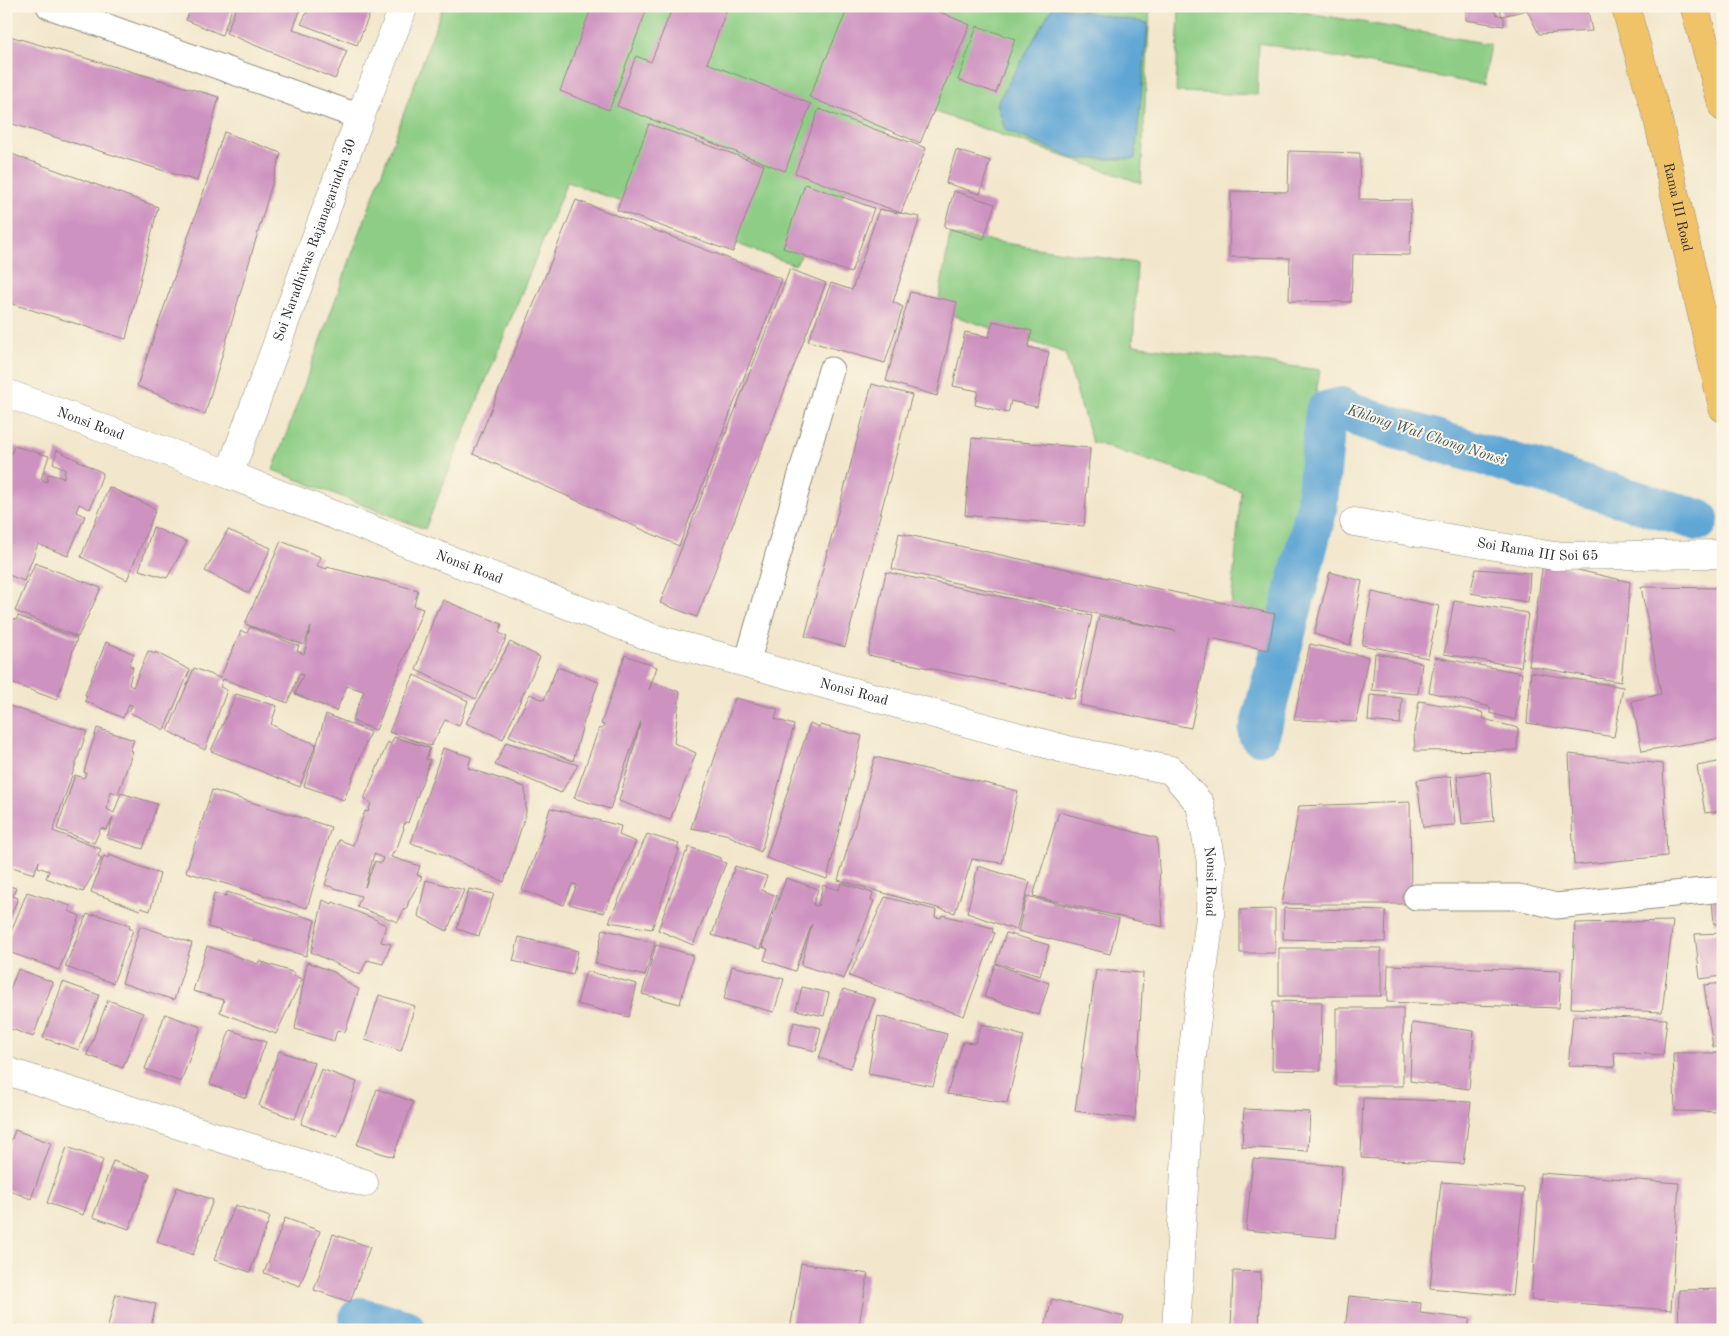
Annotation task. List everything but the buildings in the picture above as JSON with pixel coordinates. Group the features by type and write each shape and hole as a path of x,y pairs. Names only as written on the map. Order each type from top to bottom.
{"main road":[{"name":"Rama III Road","path":"1625,6 1658,120 1723,408"},
{"path":"1694,6 1723,107"}],"street":[{"name":"Soi Naradhiwas Rajanagarindra 30","path":"229,475 360,117 404,6"},
{"name":"Nonsi Road","path":"6,393 229,475 652,638 1068,750 1171,770 1200,804 1211,862 1210,918 1191,1064 1176,1330"},
{"name":"Soi Rama III Soi 65","path":"1354,522 1554,556 1723,554"},
{"path":"6,1071 364,1183"}],"lane":[{"path":"49,6 360,117"},
{"path":"747,663 832,370"},
{"path":"1416,897 1519,897 1556,906 1723,889"}],"green space":[{"path":"443,6 1150,6 1141,183 906,102 795,265 567,182 425,529 273,470"},
{"path":"1179,6 1267,6 1490,44 1483,85 1259,43 1257,95 1176,92"},
{"path":"950,235 1137,263 1133,345 1320,370 1277,617 1231,607 1241,491 1092,442 1065,353 937,310"}],"water":[{"path":"1053,6 1148,23 1135,159 1075,159 1005,130 997,103"}],"waterway":[{"name":"Khlong Wat Chong Nonsi","path":"1259,734 1316,511 1326,412 1341,408 1366,419 1698,520"},
{"path":"360,1318 405,1330"}]}
